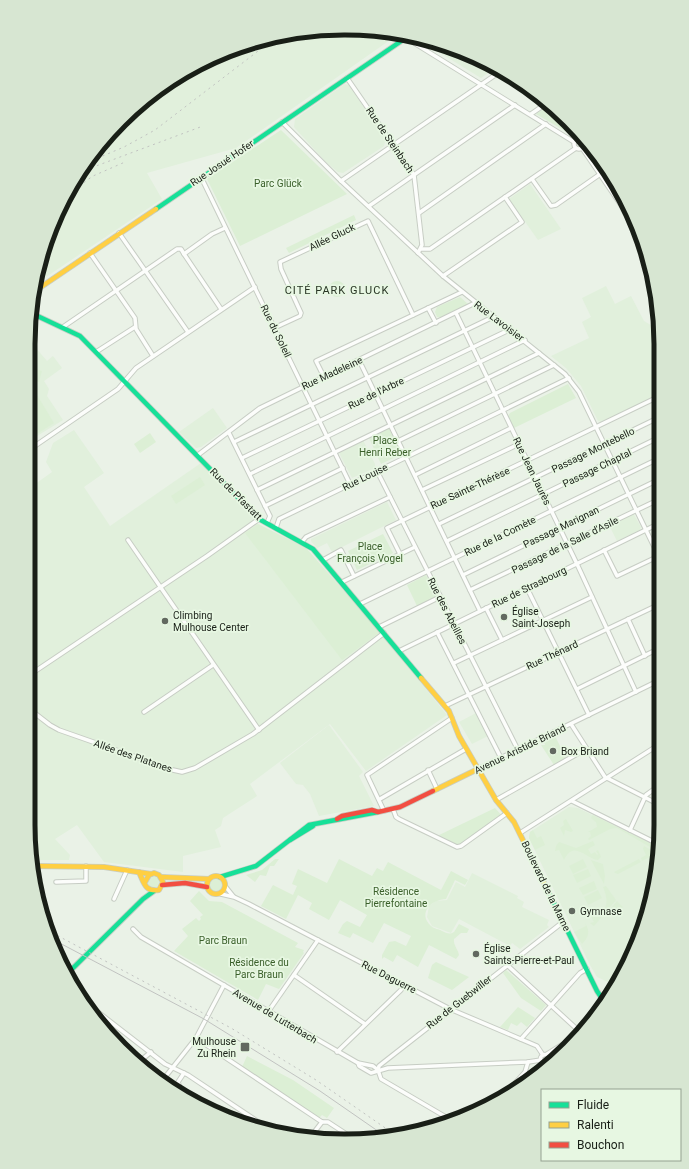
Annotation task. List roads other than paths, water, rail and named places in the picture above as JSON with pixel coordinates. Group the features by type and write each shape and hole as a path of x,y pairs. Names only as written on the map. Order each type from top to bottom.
{"main road":[{"name":"Rue Josué Hofer","path":"41,287 402,40"},
{"name":"Rue de Pfastatt","path":"37,316 80,336 259,519 313,549 445,706 466,749 496,800"},
{"name":"Avenue Aristide Briand","path":"220,877 256,866 309,825 313,826 336,819 365,816 394,809 478,769"},
{"name":"Boulevard de la Marne","path":"496,800 507,813 520,833 563,922 602,997"},
{"path":"38,866 86,866 157,874 161,877 209,879 214,876 220,877 225,885"},
{"path":"139,872 145,882 146,888 143,899"},
{"path":"162,885 169,883 200,884 207,887 212,894 221,894 233,873"},
{"path":"145,882 147,877 151,874"},
{"path":"71,970 143,899 154,891 159,890 162,885 161,877"},
{"path":"207,887 209,879"},
{"path":"146,888 154,891"}],"street":[{"path":"422,45 515,105 576,141 576,148"},
{"path":"341,181 496,74"},
{"name":"Rue de Steinbach","path":"347,78 414,175 422,243 421,249"},
{"path":"370,206 515,105"},
{"path":"531,114 542,106"},
{"name":"Rue Lavoisier","path":"282,122 341,181 370,206 443,276 475,303 525,340 569,378 579,392 654,546"},
{"path":"418,213 546,124"},
{"path":"418,253 421,249 430,250 576,148 582,148 620,204"},
{"path":"532,179 551,206 600,175"},
{"name":"Rue du Soleil","path":"201,177 350,484"},
{"path":"443,276 522,222 505,197"},
{"name":"Allée Gluck","path":"274,328 300,316 301,313 281,269 280,262 368,221 413,315"},
{"path":"184,254 212,234 225,228"},
{"path":"119,233 188,332"},
{"path":"63,327 177,248 181,249 221,309"},
{"path":"90,253 135,318 135,327 153,356"},
{"path":"35,445 118,389 133,370 254,287"},
{"path":"324,377 316,361 462,292"},
{"name":"Rue Madeleine","path":"198,455 260,408 475,303"},
{"path":"428,308 436,323"},
{"name":"Rue Jean Jaurès","path":"456,313 577,564 636,692"},
{"path":"234,442 493,317"},
{"path":"96,352 135,327"},
{"name":"Rue de l'Arbre","path":"242,458 511,329"},
{"path":"250,474 525,340"},
{"path":"257,490 539,352"},
{"path":"359,360 480,611"},
{"path":"398,441 554,365"},
{"name":"Rue Louise","path":"276,528 279,520 569,378"},
{"name":"Rue Sainte-Thérèse","path":"400,554 387,528 654,399"},
{"name":"Passage Montebello","path":"439,524 654,420"},
{"path":"415,475 511,428"},
{"path":"229,432 270,516 267,524"},
{"name":"Passage Chaptal","path":"447,541 654,440"},
{"path":"422,490 519,444"},
{"name":"Rue de la Comète","path":"360,604 654,461"},
{"path":"265,506 343,468"},
{"name":"Rue des Abeilles","path":"377,471 518,750"},
{"name":"Passage Marignan","path":"463,575 654,482"},
{"path":"302,542 306,538 390,497"},
{"name":"Passage de la Salle d'Asile","path":"470,590 654,501"},
{"path":"35,671 241,533 259,519"},
{"name":"Rue de Strasbourg","path":"399,651 654,526"},
{"path":"128,540 259,730"},
{"path":"342,582 415,547"},
{"path":"323,560 341,550 354,576"},
{"path":"604,550 617,576 654,561"},
{"path":"527,588 589,715"},
{"path":"379,627 440,597"},
{"path":"454,663 592,597"},
{"name":"Rue Thénard","path":"445,706 654,607"},
{"path":"486,608 502,640"},
{"path":"628,619 645,656"},
{"path":"437,632 502,758"},
{"name":"Allée des Platanes","path":"35,713 59,730 182,772 195,768 259,730 384,633"},
{"path":"577,689 654,651"},
{"path":"144,712 213,665"},
{"name":"Avenue Aristide Briand","path":"478,769 654,683"},
{"path":"384,811 380,799 367,778 369,773 452,718"},
{"path":"571,724 607,779 654,802"},
{"path":"520,833 654,748"},
{"path":"380,799 466,749"},
{"path":"496,800 586,749"},
{"path":"428,770 437,789"},
{"path":"630,830 645,797 654,790"},
{"path":"572,801 653,842"},
{"path":"394,809 396,818 457,846 461,846 507,813"},
{"path":"56,882 86,882 86,866"},
{"path":"114,899 128,870"},
{"name":"Rue Daguerre","path":"225,885 234,897"},
{"name":"Rue Daguerre","path":"221,894 234,897 450,1009 538,1046 545,1055"},
{"name":"Rue de Guebwiller","path":"378,1070 379,1066 450,1009 563,922"},
{"name":"Avenue de Lutterbach","path":"133,929 141,937 337,1052 358,1063 373,1066 378,1070"},
{"path":"268,1012 318,940"},
{"path":"507,965 577,1029"},
{"path":"521,1039 550,1005 580,974 587,969"},
{"path":"294,975 365,1024"},
{"path":"166,1077 196,1038 224,985"},
{"path":"337,1052 401,990 403,985"},
{"path":"98,1012 172,1069 184,1073 257,1121"},
{"path":"196,1038 322,1122 328,1122 346,1134"},
{"path":"545,1055 560,1046"},
{"path":"142,1059 151,1052"},
{"path":"545,1055 548,1058"},
{"path":"544,1061 545,1055"},
{"path":"384,1062 388,1068"},
{"path":"516,1082 525,1072 528,1062"},
{"name":"Avenue de Lutterbach","path":"358,1063 359,1066 371,1073 388,1068 528,1062 542,1063"},
{"path":"378,1070 381,1079 446,1117"},
{"path":"179,1086 178,1082 184,1073"},
{"path":"314,1132 322,1122"}],"tram line":[{"path":"59,943 204,1019 320,1091 379,1132"}],"railway":[{"path":"97,158 124,147 155,130 265,46"},
{"path":"90,168 203,126"},
{"path":"79,186 93,176 125,162"},
{"path":"55,934 231,1028 316,1080 389,1130"}],"place":[{"name":"Église Saint-Joseph","path":"504,617"},
{"name":"Climbing Mulhouse Center","path":"165,621"},
{"name":"Box Briand","path":"553,751"},
{"name":"Gymnase","path":"572,911"},
{"name":"Église Saints-Pierre-et-Paul","path":"476,954"},
{"name":"Mulhouse Zu Rhein","path":"245,1047"}],"district":[{"name":"CITÉ PARK GLUCK","path":"337,290"}],"park label":[{"name":"Parc Glück","path":"278,183"},
{"name":"Place Henri Reber","path":"385,446"},
{"name":"Place François Vogel","path":"370,552"},
{"name":"Résidence Pierrefontaine","path":"396,896"},
{"name":"Parc Braun","path":"223,940"},
{"name":"Résidence du Parc Braun","path":"259,968"}]}
